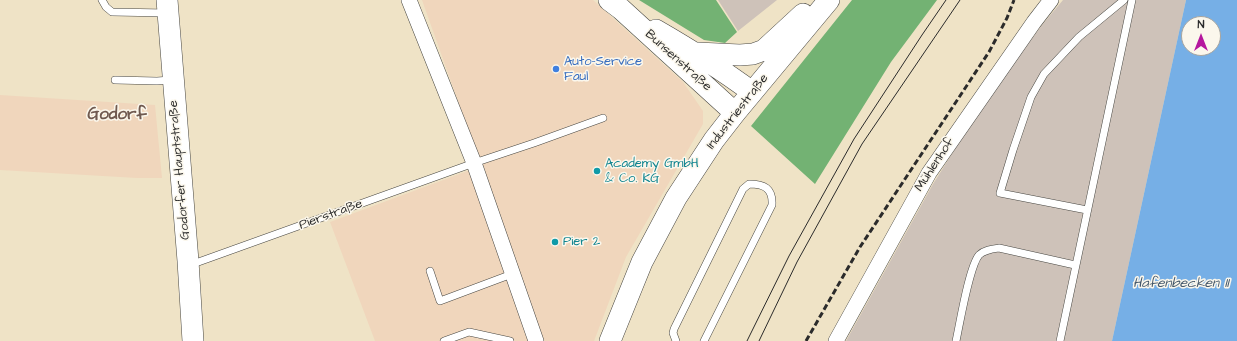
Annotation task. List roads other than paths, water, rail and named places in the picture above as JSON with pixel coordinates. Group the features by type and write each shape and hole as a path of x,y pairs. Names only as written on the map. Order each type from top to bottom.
{"main road":[{"name":"Bunsenstraße","path":"696,53 740,55 753,54 764,50 802,15 823,0"},
{"name":"Industriestraße","path":"614,338 642,262 676,198 714,140 829,0"},
{"name":"Bunsenstraße","path":"615,5 696,53 752,92"},
{"name":"Bunsenstraße","path":"615,5 735,113"},
{"name":"Godorfer Hauptstraße","path":"168,7 193,341"}],"street":[{"path":"409,0 474,164 536,341"},
{"name":"Mühlenhof","path":"836,341 928,173 1051,0"}],"lane":[{"path":"102,0 106,7 112,12 168,7"},
{"path":"1087,210 1000,193 1031,97 1044,74 1079,37 1124,0"},
{"path":"1060,341 1132,0"},
{"path":"115,80 173,80"},
{"name":"Pierstraße","path":"188,266 603,118"},
{"path":"676,341 673,333 674,329 743,189 749,184 758,184 769,189 772,196 772,205 704,341"},
{"path":"956,341 970,276 976,259 980,253 990,249 999,248 1076,265"},
{"path":"430,271 440,301 512,274"},
{"path":"444,341 469,332 510,341"}],"water":[{"name":"Hafenbecken II","path":"1186,0 1237,0 1237,341 1112,341 1181,23 1181,56 1221,56 1221,16 1183,16"}],"tram line":[{"path":"747,341 789,256 854,139 946,0"},
{"path":"759,341 797,262 862,144 960,0"}],"railway":[{"path":"806,341 860,247 989,52 1007,18 1014,0"}],"place":[{"name":"Auto-Service Faul","path":"556,69"},
{"name":"Academy GmbH & Co. KG","path":"597,171"},
{"name":"Pier 2","path":"555,242"}],"district":[{"name":"Godorf","path":"117,115"}]}
